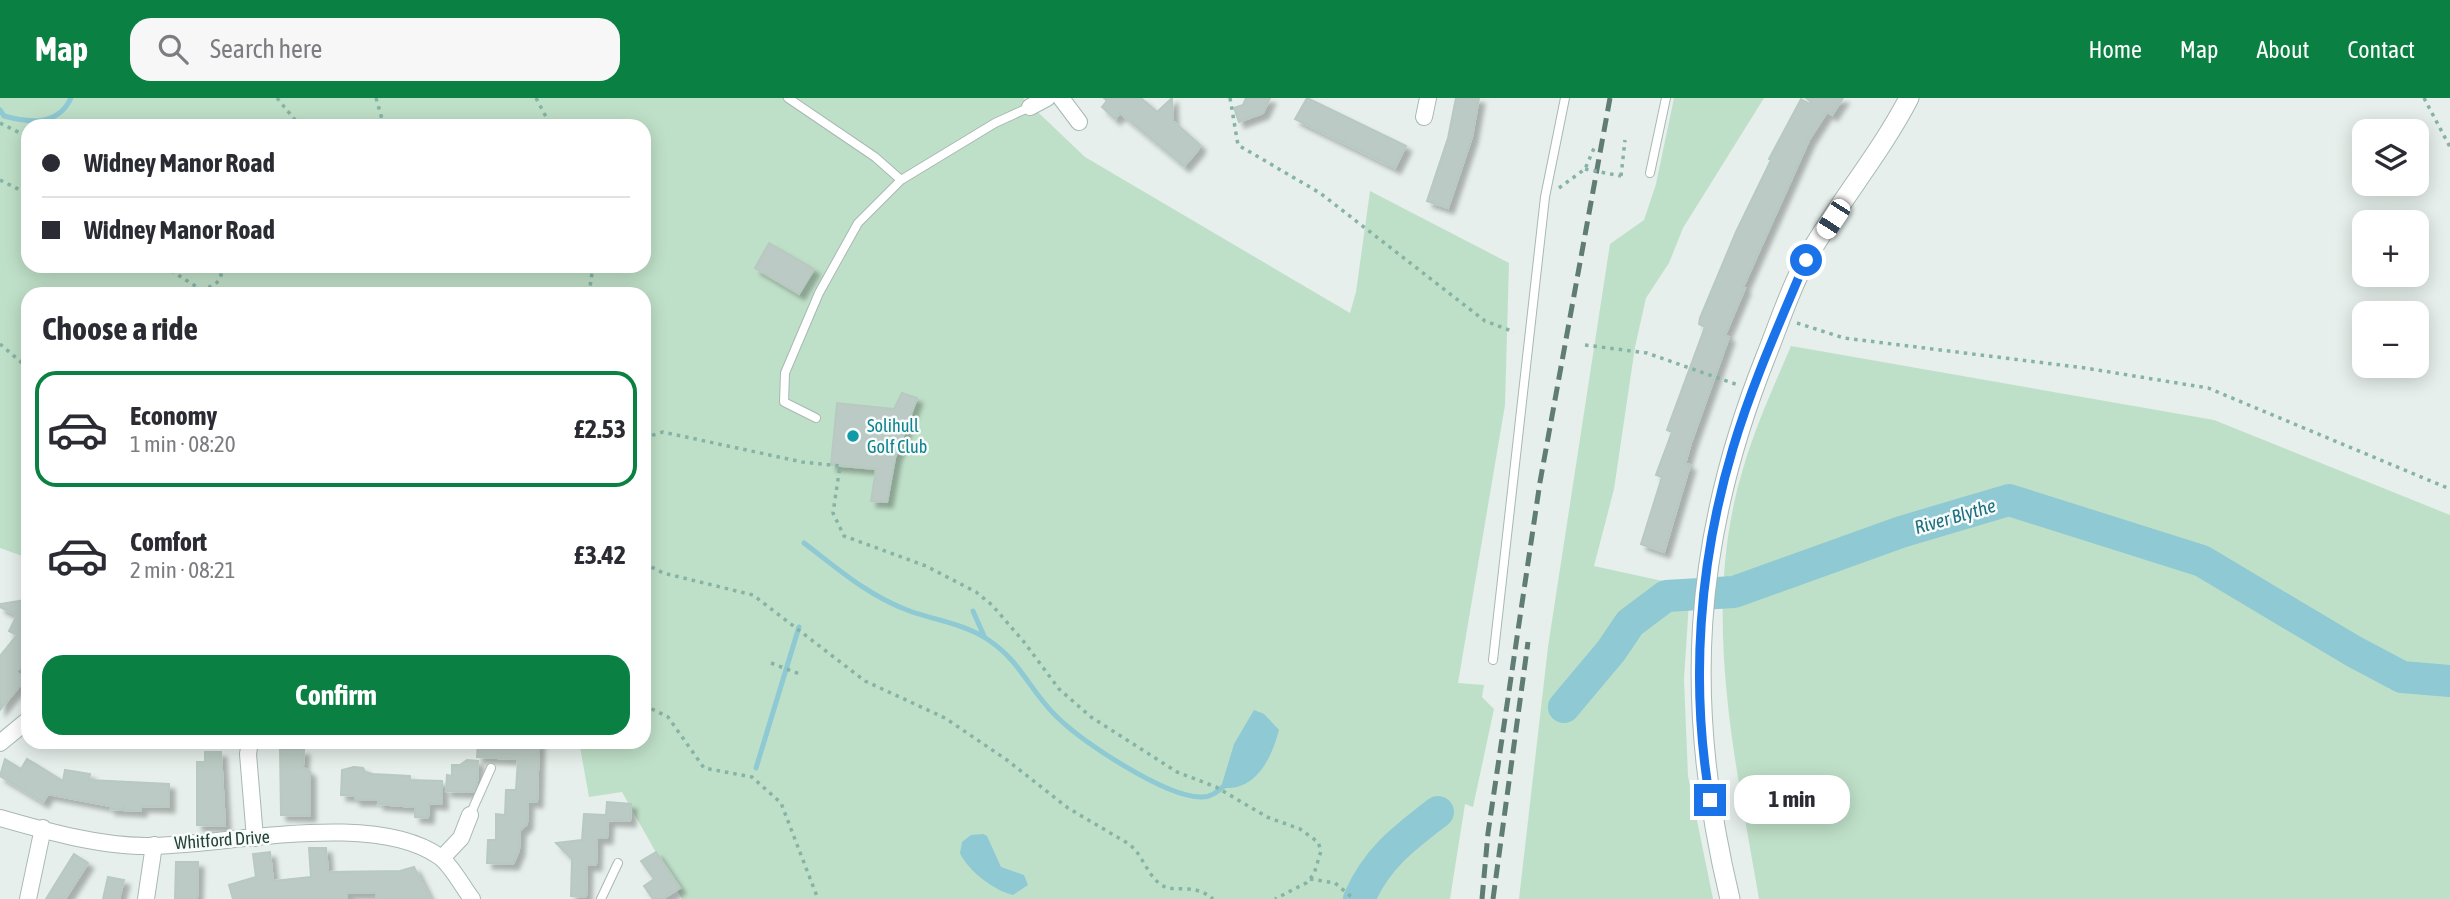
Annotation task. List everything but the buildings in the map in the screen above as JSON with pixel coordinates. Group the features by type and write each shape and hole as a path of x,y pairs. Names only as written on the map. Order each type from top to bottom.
{"street":[{"path":"1061,98 1079,122"},
{"path":"1424,117 1428,98"},
{"path":"1730,899 1706,777 1699,688 1702,603 1730,460 1753,390 1806,260 1909,98"},
{"path":"0,743 21,726"},
{"path":"249,749 255,838"},
{"path":"442,858 461,838 470,815"},
{"name":"Whitford Drive","path":"0,818 102,841 153,845 334,831 419,844 442,858 472,899"},
{"path":"28,899 43,828"},
{"path":"146,899 153,845"}],"lane":[{"path":"788,98 875,157 901,180"},
{"path":"1493,660 1545,197 1565,98"},
{"path":"1650,173 1665,98"},
{"path":"816,418 784,402 785,373 819,293 858,223 901,180 1037,101"},
{"path":"470,815 491,768"},
{"path":"601,899 618,863"}],"path":[{"path":"277,98 294,119"},
{"path":"376,98 382,119"},
{"path":"536,98 547,119"},
{"path":"1230,98 1238,145 1320,193 1485,321 1514,332"},
{"path":"2424,98 2450,147"},
{"path":"0,123 21,134"},
{"path":"1585,169 1622,176 1625,140"},
{"path":"1545,197 1585,169 1595,146"},
{"path":"0,180 21,190"},
{"path":"175,273 197,287"},
{"path":"1782,317 1844,338 2085,368 2208,388 2450,489"},
{"path":"0,344 21,362"},
{"path":"1585,345 1647,353 1753,390"},
{"path":"651,436 663,432 802,462 840,466 833,513 844,536 926,566 976,592 992,605 1024,642 1059,689 1091,717 1177,772 1216,787 1267,817 1300,829 1318,842 1321,851 1317,867 1310,879 1275,899"},
{"path":"651,567 663,573 753,596 794,630 865,681 945,718 1083,819 1129,844 1137,850 1160,884 1168,888 1198,889 1213,899"},
{"path":"772,664 798,673"},
{"path":"651,708 668,717 704,768 752,777 780,803 818,899"},
{"path":"1310,879 1335,883 1352,897"}],"green space":[{"path":"0,98 1023,98 1085,157 1350,313 1356,292 1370,191 1509,263 1505,405 1458,683 1484,685 1482,697 1494,709 1473,807 1465,804 1450,899 682,899 622,792 589,797 580,749 651,749 651,287 21,287 21,556 0,548"},
{"path":"1674,98 1764,98 1683,228 1669,263 1646,298 1635,347 1614,489 1594,566 1690,587 1684,679 1688,776 1713,899 1519,899 1548,647 1610,244 1644,220 1656,184"},
{"path":"1791,346 2214,420 2450,515 2450,899 1759,899 1740,792 1726,684 1724,576 1730,522 1743,469 1759,422"}],"water":[{"path":"1254,710 1264,714 1279,730 1276,740 1262,770 1255,777 1237,787 1226,788 1222,784 1234,744"},
{"path":"971,835 987,836 1001,867 1024,875 1028,885 1013,895 1006,893 969,867 960,853 962,842"}],"waterway":[{"path":"46,119 59,114 71,98"},
{"path":"0,110 4,116 21,119"},
{"name":"River Blythe","path":"1564,707 1611,651 1630,623 1666,596 1734,592 1901,532 2009,500 2202,561 2402,677 2450,681"},
{"path":"804,543 853,580 892,604 968,629 987,639 1009,657 1057,717 1125,766 1166,788 1185,794 1207,797 1224,786"},
{"path":"973,611 984,636"},
{"path":"756,768 799,627"},
{"name":"River Blythe","path":"1359,899 1383,861 1402,841 1438,812"}],"railway":[{"path":"1482,899 1488,833 1540,482 1610,98"},
{"path":"1493,899 1528,642"}],"place":[{"name":"Solihull Golf Club","path":"853,436"}],"route":[{"path":"1710,800 1699,688 1702,603 1717,508 1733,448 1753,390 1806,260"}]}
